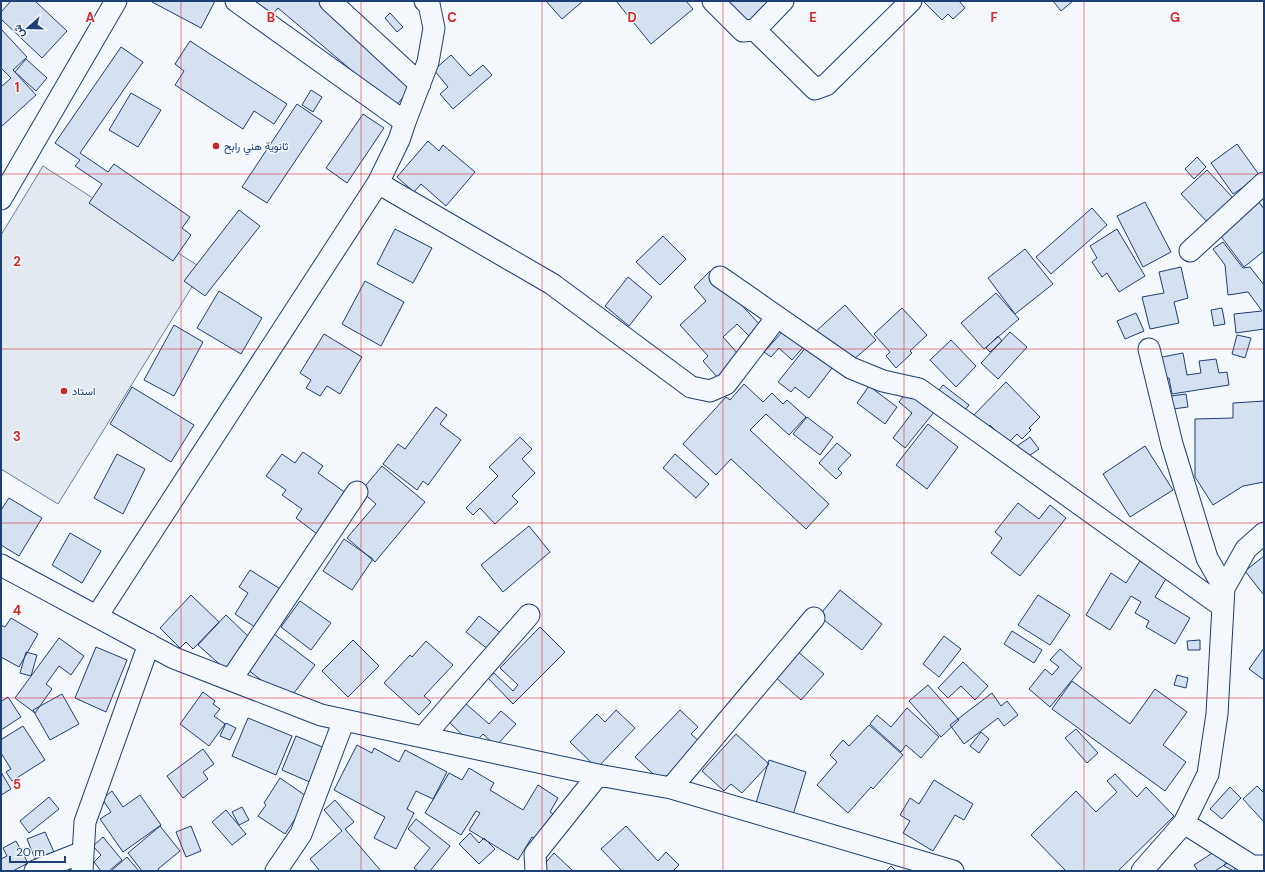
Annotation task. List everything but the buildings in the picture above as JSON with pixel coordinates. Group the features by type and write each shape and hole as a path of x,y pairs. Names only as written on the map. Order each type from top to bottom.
{"street":[{"path":"1,199 116,1"},
{"path":"236,1 405,122"},
{"path":"330,1 420,84"},
{"path":"97,616 378,183 399,140 428,62 434,28 429,4 425,1"},
{"path":"713,1 742,31 755,30 784,1"},
{"path":"755,30 815,89 826,85 911,1"},
{"path":"378,183 552,284 691,387 710,391 726,384 778,316"},
{"path":"1190,251 1264,184"},
{"path":"720,277 851,368 883,381 919,389 1223,598"},
{"path":"1150,348 1172,444 1207,558 1223,598"},
{"path":"231,680 357,492"},
{"path":"1142,871 1184,823 1208,774 1217,714 1223,598 1246,549 1264,533"},
{"path":"1,565 174,658 321,715 598,775 671,788 953,871"},
{"path":"423,737 529,615"},
{"path":"671,788 814,618"},
{"path":"35,871 83,861 85,822 149,644"},
{"path":"276,871 301,834 344,720"},
{"path":"536,871 535,854 598,775"},
{"path":"1184,823 1252,866 1264,866"}],"shaded area":[{"name":"استاد","path":"43,166 203,269 58,504 1,469 1,235"}],"place":[{"name":"ثانوية هني رابح","path":"216,146"},
{"name":"استاد","path":"64,391"}]}
